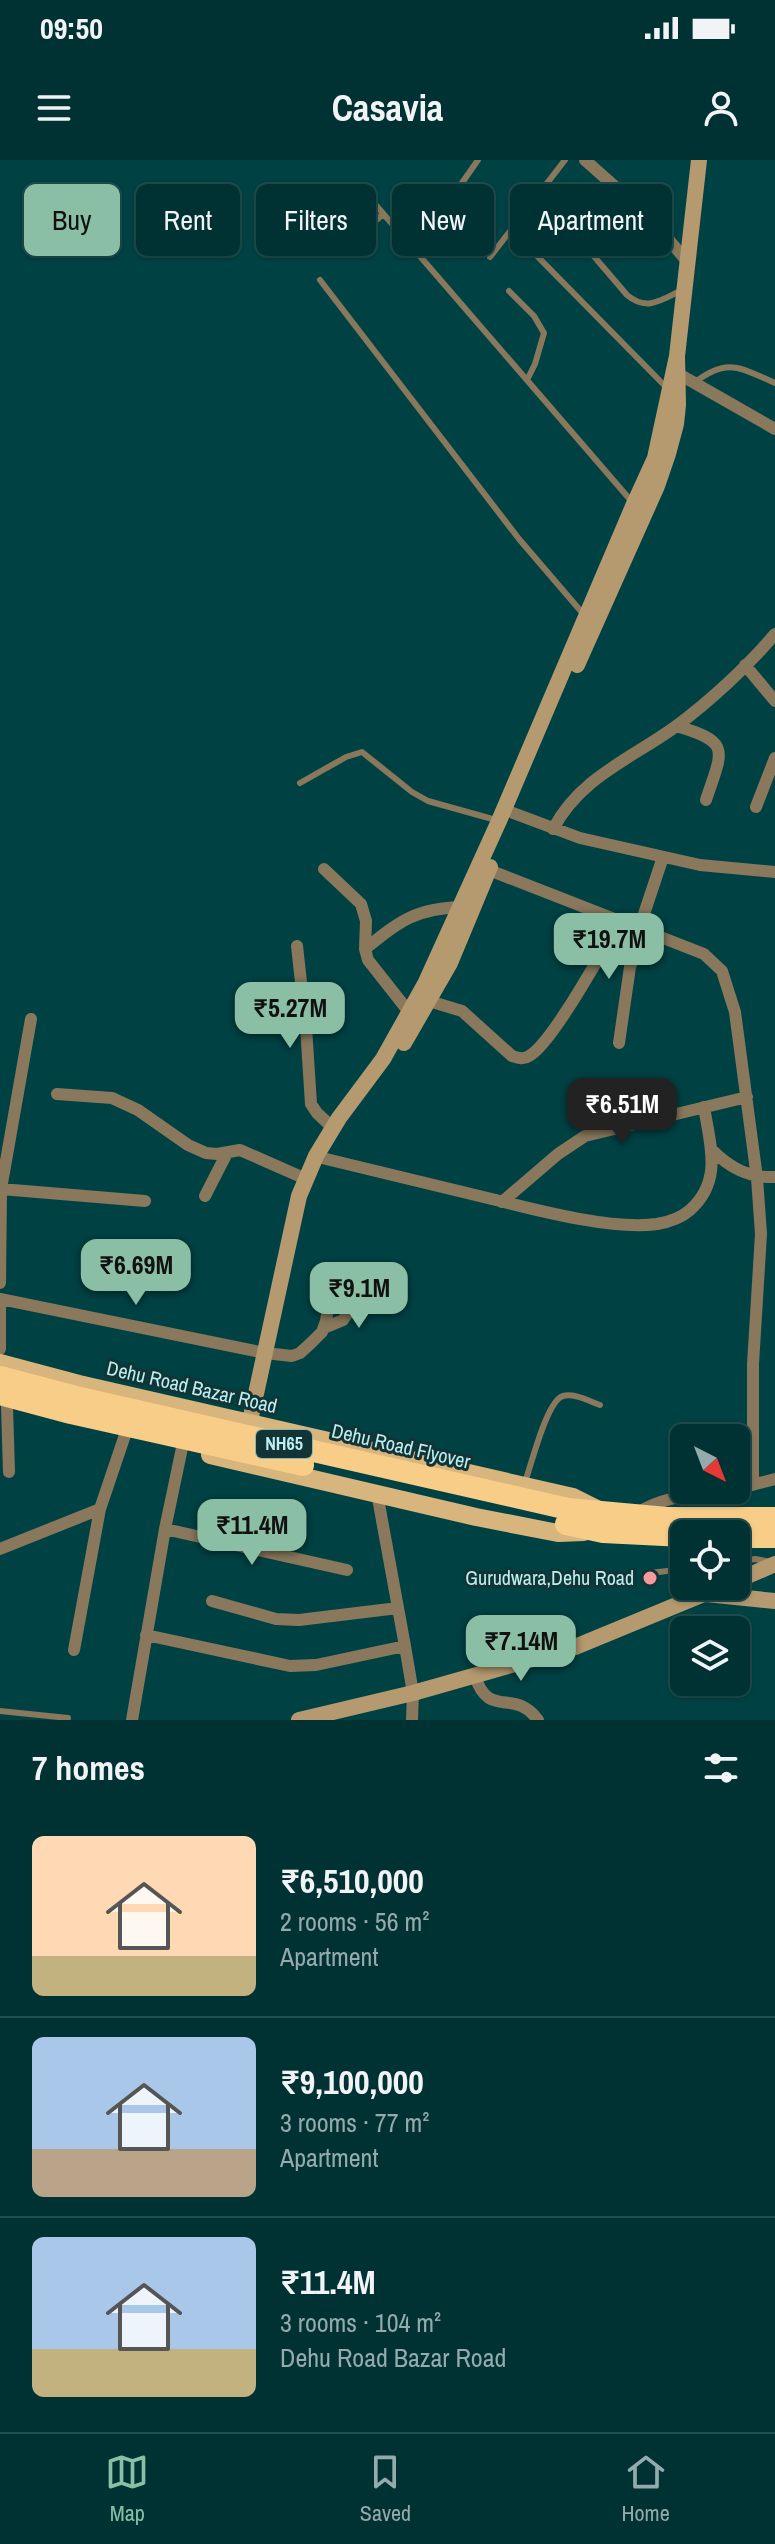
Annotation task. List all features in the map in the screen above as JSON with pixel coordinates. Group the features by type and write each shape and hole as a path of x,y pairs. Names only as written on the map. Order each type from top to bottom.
{"highway":[{"name":"Dehu Road Flyover","path":"0,1377 567,1516"},
{"name":"Dehu Road Flyover","path":"2,1402 71,1413 604,1522"},
{"name":"NH65","path":"604,1522 633,1516 775,1518"},
{"name":"NH65","path":"604,1522 670,1534"},
{"path":"750,1537 775,1537"}],"main road":[{"name":"Dehu Road Bazar Road","path":"0,1363 573,1497 604,1522"},
{"path":"2,1402 242,1463 558,1533 604,1522"}],"street":[{"path":"585,160 648,216 687,261"},
{"path":"686,160 696,198"},
{"path":"242,1463 299,1196 306,1179 333,1128 383,1059 425,984 506,817 571,666 657,486 668,454 678,405 677,365 683,289 699,160"},
{"path":"696,198 707,175 708,160"},
{"path":"571,666 585,616 655,458 677,365"},
{"path":"677,365 694,383 775,429"},
{"path":"553,829 563,811 584,789 616,763 676,726 775,634"},
{"path":"745,665 775,701"},
{"path":"676,726 711,738 718,746 720,757 706,800"},
{"path":"756,807 775,758"},
{"path":"506,817 580,838 700,865 775,872"},
{"path":"299,1196 403,1043 450,963 489,870 506,817"},
{"path":"619,1043 630,967 663,857"},
{"path":"324,869 361,904 366,921 365,949 373,969 409,1012"},
{"path":"489,870 704,954 722,971 735,1012 757,1178 761,1234 753,1364 753,1485"},
{"path":"365,949 408,917 425,910 460,907"},
{"path":"429,1001 462,1011 512,1056 520,1059 529,1057 551,1033 620,921"},
{"path":"297,946 311,1104 333,1128"},
{"path":"0,1283 1,1189 31,1019"},
{"path":"57,1094 112,1098 138,1110 188,1145 206,1153 240,1150 306,1179"},
{"path":"502,1202 558,1154 585,1136 747,1097"},
{"path":"322,1158 556,1215 655,1224 674,1220 690,1210 706,1188 714,1164 704,1107"},
{"path":"712,1150 740,1172 757,1178 775,1177"},
{"path":"205,1196 227,1153"},
{"path":"1,1189 145,1201"},
{"path":"0,1299 292,1356 300,1353 322,1332 332,1284"},
{"path":"324,1328 343,1320 363,1292"},
{"path":"0,1305 0,1349"},
{"path":"2,1402 9,1472"},
{"path":"74,1650 100,1509 125,1435"},
{"path":"132,1720 182,1448"},
{"path":"750,1486 775,1479"},
{"path":"377,1493 413,1693 412,1720"},
{"path":"633,1516 653,1503 670,1498"},
{"path":"0,1549 100,1509"},
{"path":"165,1529 347,1570"},
{"path":"750,1575 775,1564"},
{"path":"750,1598 775,1601"},
{"path":"299,1720 413,1693 575,1647 688,1600"},
{"path":"212,1601 276,1619 299,1620 398,1608"},
{"path":"146,1635 290,1666 316,1665 405,1646"},
{"path":"475,1676 483,1702 491,1709 520,1707 532,1711 538,1720"}],"lane":[{"path":"461,184 478,160"},
{"path":"546,184 565,160"},
{"path":"376,205 634,504"},
{"path":"376,220 383,214"},
{"path":"490,257 510,230"},
{"path":"537,256 669,389"},
{"path":"594,256 636,303 645,305 683,289"},
{"path":"320,280 519,539 585,616"},
{"path":"509,291 541,323 544,333 527,380"},
{"path":"694,383 707,373 724,367 738,367 775,383"},
{"path":"300,783 346,757 362,752 428,801 506,817"},
{"path":"524,1486 555,1400 574,1396 600,1405"},
{"path":"750,1560 775,1564"},
{"path":"650,1573 670,1571"},
{"path":"0,1711 68,1718"}],"place":[{"name":"Gurudwara,Dehu Road","path":"650,1578"}]}
